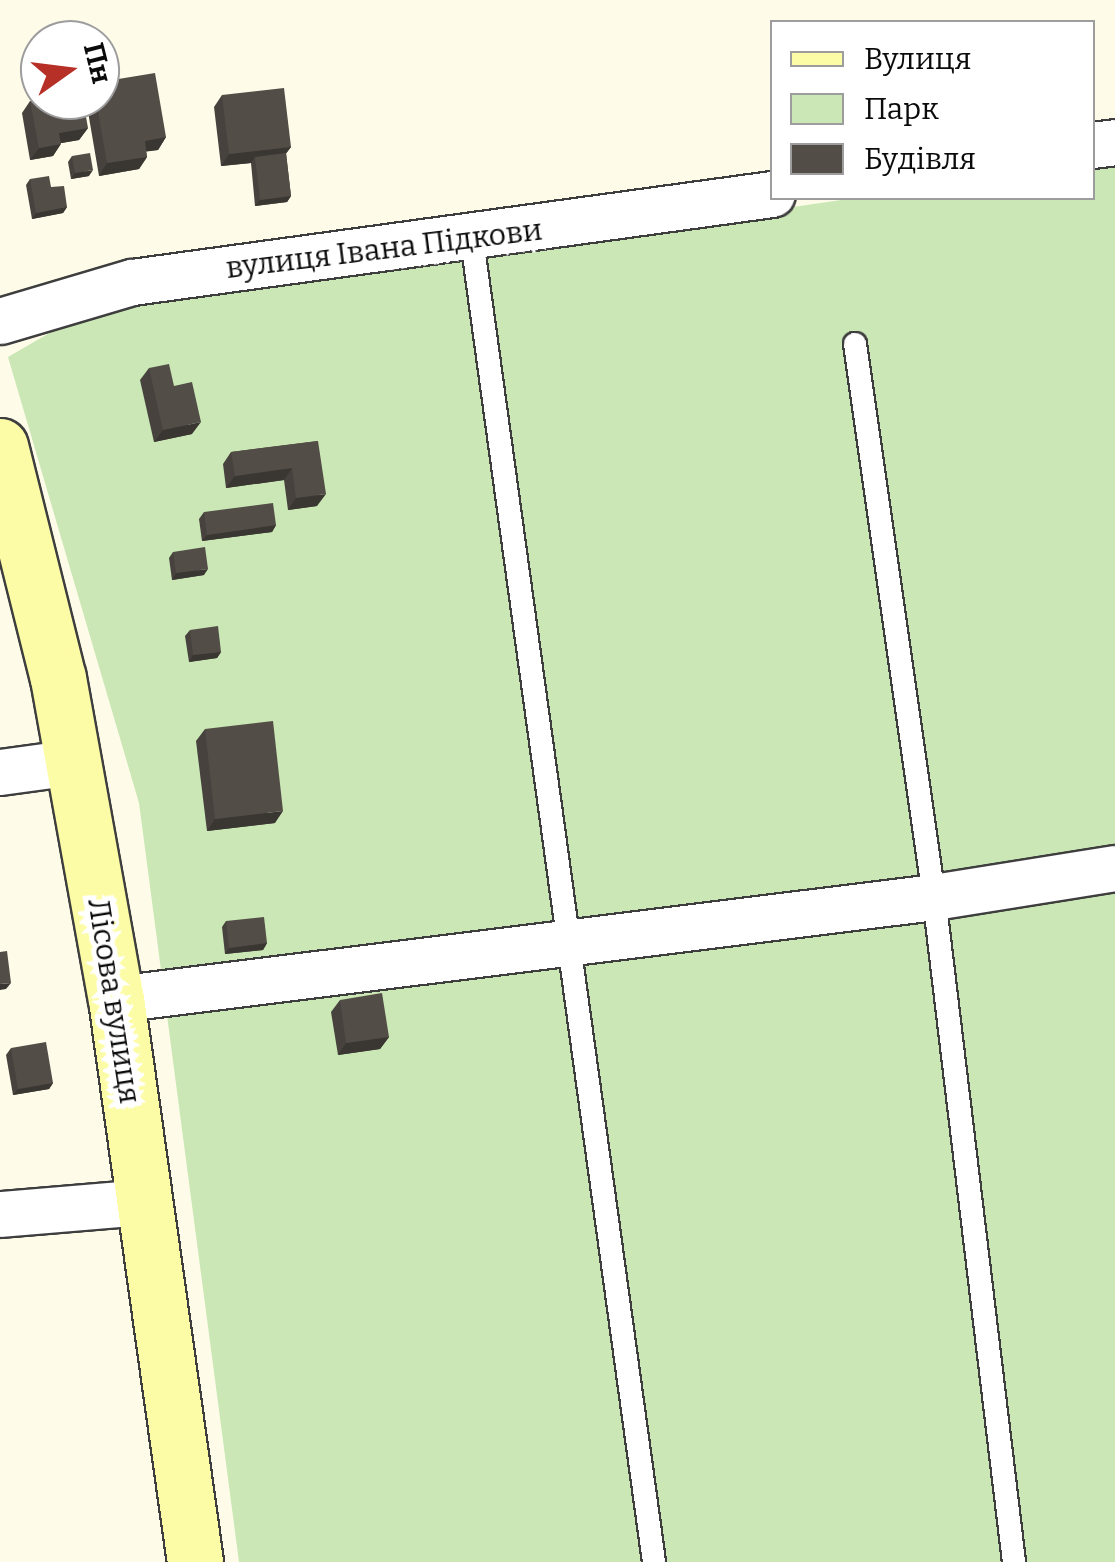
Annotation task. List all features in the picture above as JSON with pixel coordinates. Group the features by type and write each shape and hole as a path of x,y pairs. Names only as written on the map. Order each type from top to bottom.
{"main road":[{"name":"Лісова вулиця","path":"0,446 38,586 116,999 195,1562"}],"street":[{"name":"вулиця Івана Підкови","path":"0,321 132,282 472,240 770,194"},
{"path":"0,772 74,762"},
{"path":"116,999 934,897 1115,868"},
{"path":"0,1214 144,1202"}],"lane":[{"path":"472,240 572,941 654,1562"},
{"path":"855,344 934,897 1014,1562"}],"green space":[{"path":"1115,160 1115,1562 239,1562 139,803 8,357 91,309 841,200 1095,200 1095,163"}],"building":[{"path":"155,73 166,137 145,141 147,157 107,163 99,120 120,120 120,79"},
{"path":"284,88 291,147 229,154 222,95"},
{"path":"34,120 87,120 88,128 59,133 61,144 39,148"},
{"path":"90,153 93,170 75,173 72,156"},
{"path":"286,153 291,196 260,200 255,157"},
{"path":"49,176 51,187 64,186 67,207 36,213 30,179"},
{"path":"169,364 174,386 192,382 201,422 163,430 149,368"},
{"path":"318,441 326,494 296,498 292,468 235,476 231,452"},
{"path":"273,503 276,525 207,535 204,512"},
{"path":"205,547 208,569 176,573 173,552"},
{"path":"218,626 221,652 193,655 190,630"},
{"path":"273,721 283,811 215,819 205,729"},
{"path":"264,917 267,943 229,948 226,921"},
{"path":"7,951 11,983 0,984 0,952"},
{"path":"382,993 389,1037 346,1043 340,1000"},
{"path":"46,1042 53,1083 18,1089 11,1048"}]}
